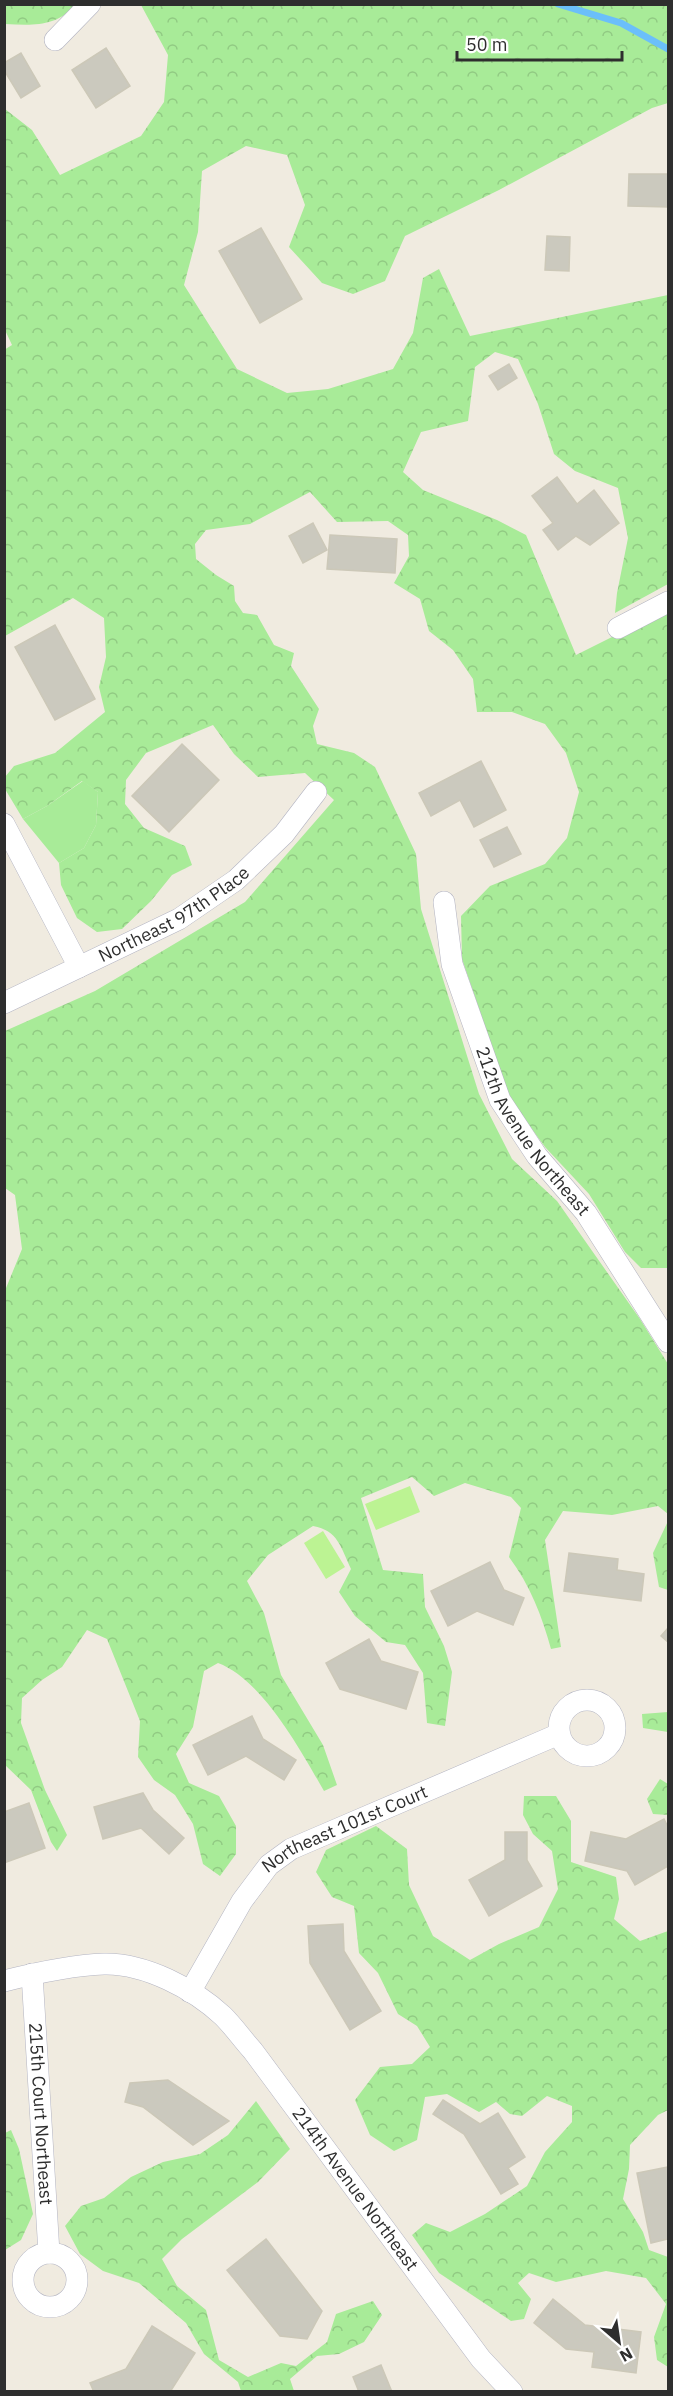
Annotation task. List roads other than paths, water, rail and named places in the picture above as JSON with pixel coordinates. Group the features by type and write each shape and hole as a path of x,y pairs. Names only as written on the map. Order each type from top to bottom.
{"street":[{"path":"55,40 90,4"},
{"path":"618,628 669,602"},
{"name":"Northeast 97th Place","path":"4,1003 179,919 236,880 284,834 316,792"},
{"path":"4,824 79,967"},
{"name":"212th Avenue Northeast","path":"444,902 452,964 500,1100 537,1156 586,1213 669,1342"},
{"name":"Northeast 101st Court","path":"190,1992 242,1901 269,1865 291,1849 559,1734"},
{"name":"214th Avenue Northeast","path":"4,1981 32,1974 105,1964 149,1971 190,1992 223,2016 253,2051 481,2359 512,2391"},
{"name":"215th Court Northeast","path":"32,1974 49,2253"}],"waterway":[{"path":"558,4 621,23 668,49"}]}
